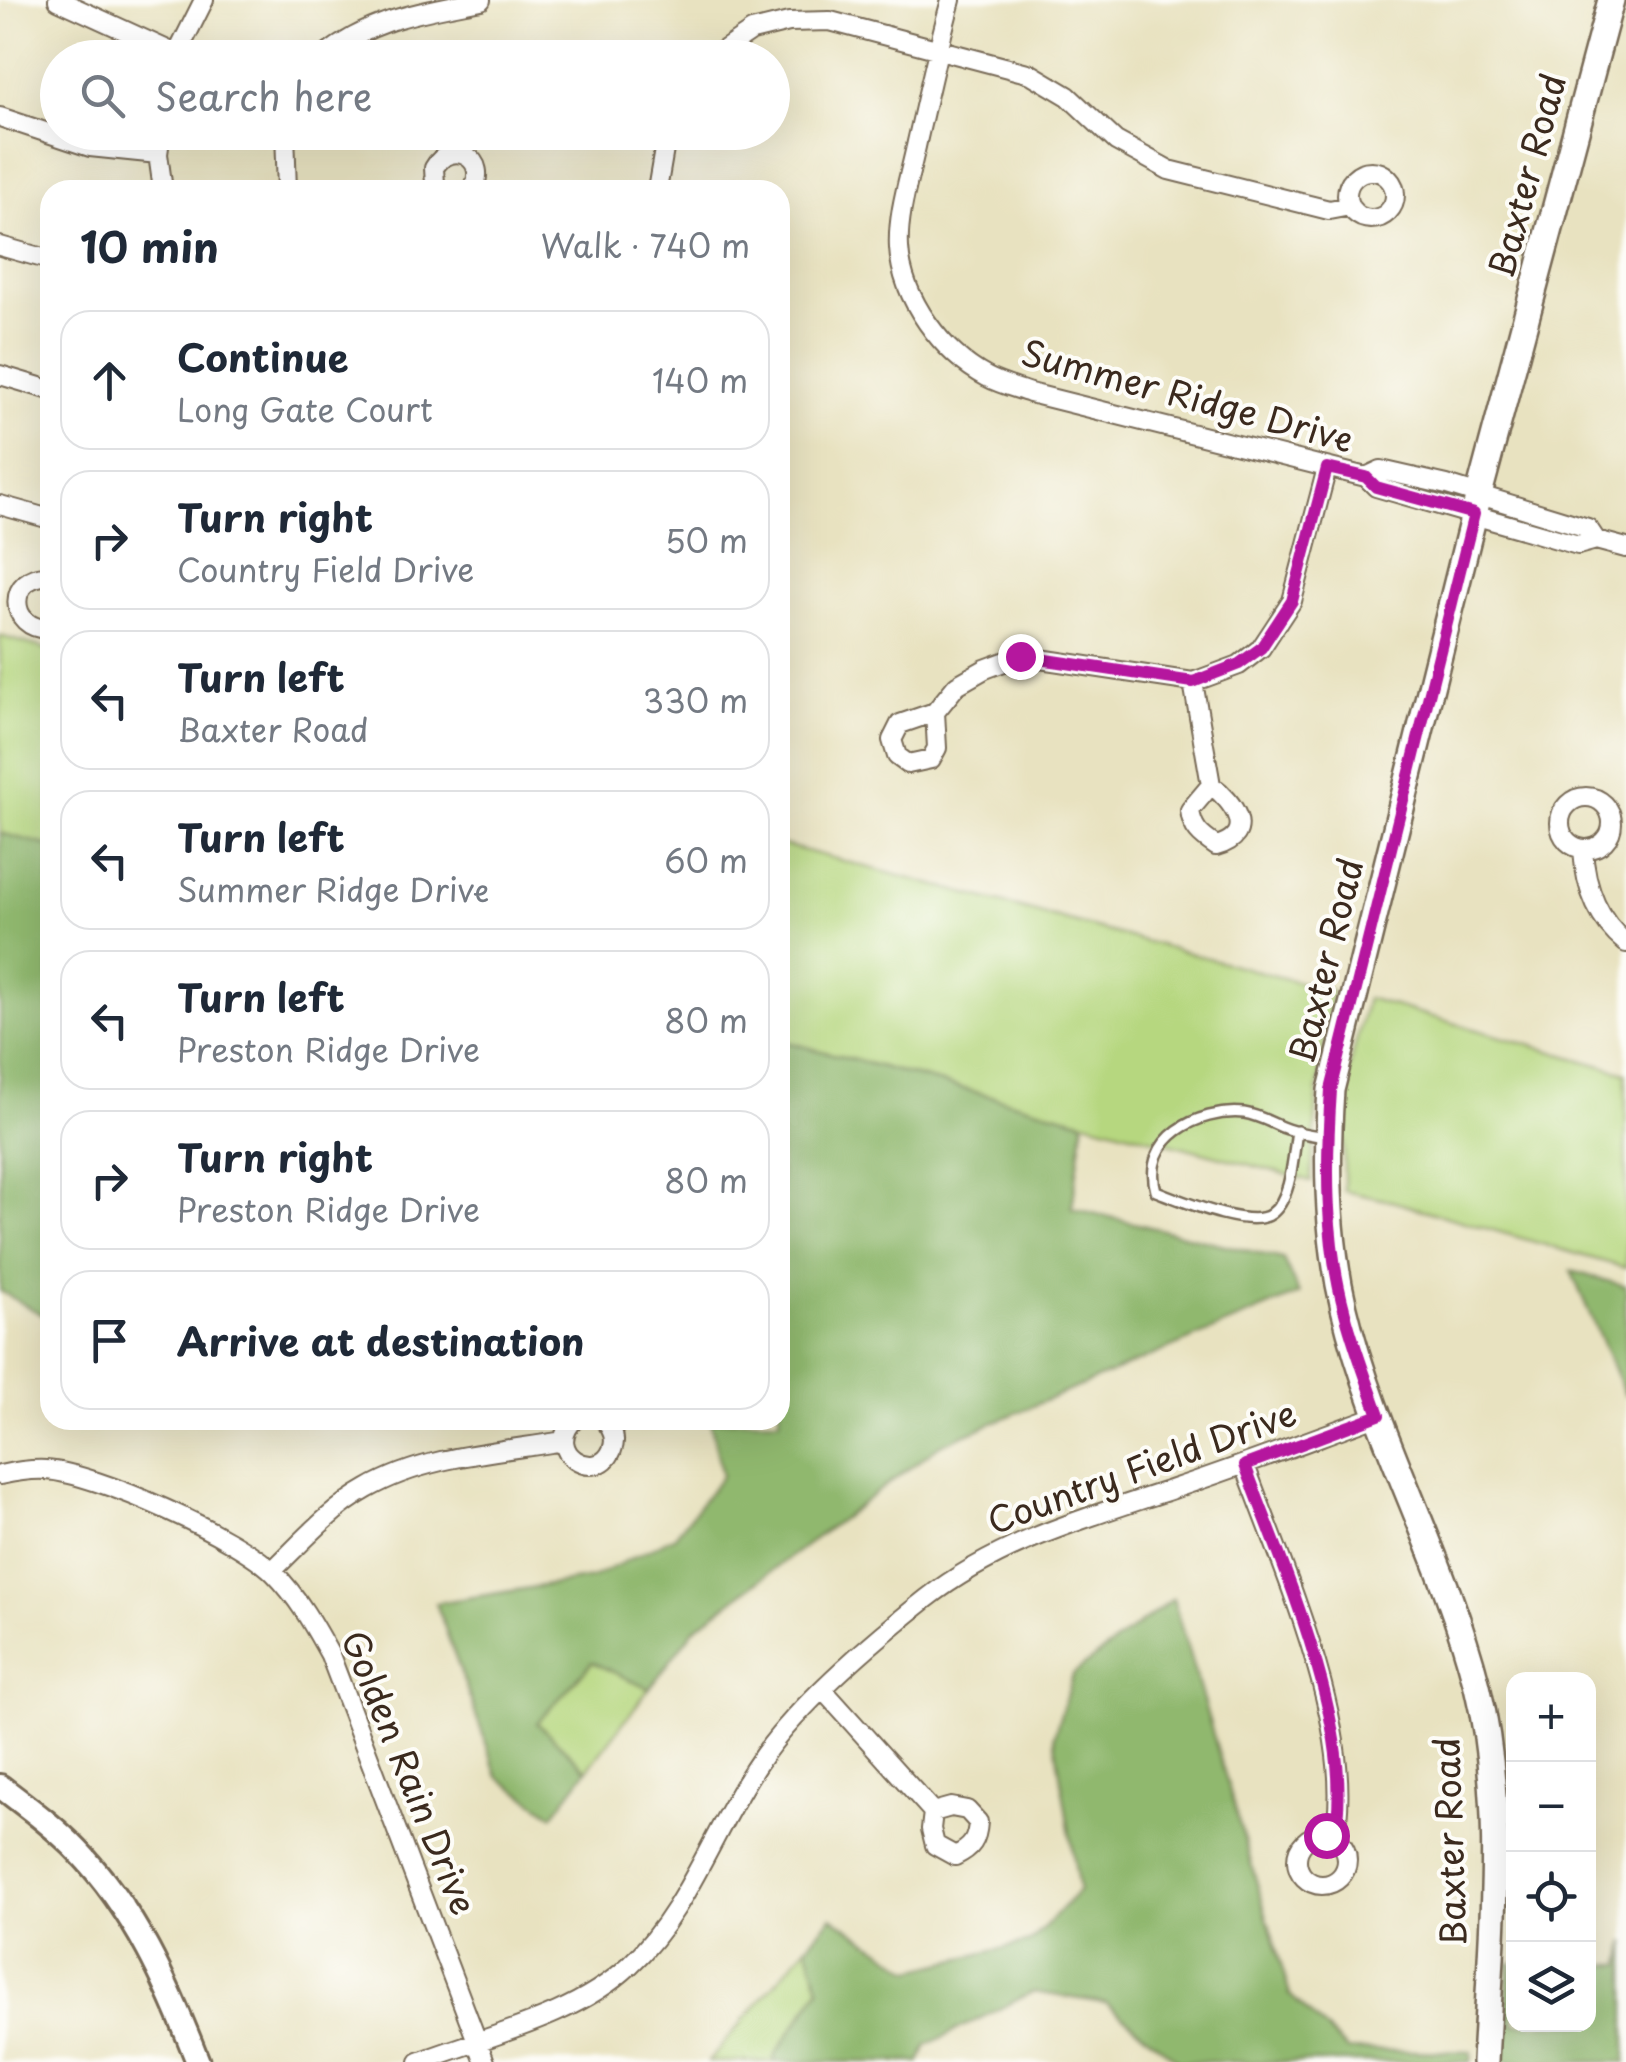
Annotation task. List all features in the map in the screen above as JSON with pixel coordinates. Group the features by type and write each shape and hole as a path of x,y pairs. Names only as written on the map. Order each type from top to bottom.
{"main road":[{"name":"Baxter Road","path":"1485,2062 1492,1861 1490,1756 1477,1688 1452,1599 1379,1415 1344,1312 1331,1230 1328,1138 1331,1090 1476,504 1611,0"}],"street":[{"path":"58,0 142,40"},
{"path":"184,40 204,0"},
{"path":"347,40 363,29 395,18 482,0"},
{"name":"Summer Ridge Drive","path":"951,0 903,208 899,249 908,288 923,317 951,350 986,377 1030,393 1366,477 1376,487 1476,504 1578,544 1596,540 1626,548"},
{"path":"740,40 752,32 789,22 830,21 938,48 1031,74 1068,96 1116,141 1169,170 1329,210 1350,206"},
{"path":"0,117 40,130"},
{"path":"119,150 158,154"},
{"path":"159,150 162,180"},
{"path":"286,150 287,180"},
{"path":"659,180 664,150"},
{"path":"434,180 434,168 443,156 452,153 470,158 478,175 476,180"},
{"path":"0,246 40,257"},
{"path":"0,375 40,387"},
{"path":"936,712 957,685 1020,656 1193,682 1239,664 1261,648 1292,601 1327,468"},
{"path":"0,505 40,517"},
{"path":"40,578 22,586 17,604 24,621 40,627"},
{"path":"1193,682 1211,785"},
{"path":"1584,849 1584,871 1592,900 1626,943"},
{"name":"Country Field Drive","path":"419,2062 588,1998 630,1966 665,1924 759,1762 786,1725 922,1602 1027,1538 1379,1415"},
{"path":"567,1430 564,1441 576,1461 599,1463 614,1446 612,1430"},
{"path":"272,1571 336,1510 391,1476 423,1464 564,1441"},
{"path":"1245,1465 1324,1694 1340,1814 1334,1838"},
{"name":"Golden Rain Drive","path":"0,1474 46,1470 76,1476 205,1527 272,1571 298,1600 330,1655 485,2062"},
{"path":"824,1691 934,1812"},
{"path":"0,1786 76,1849 110,1887 156,1961 198,2062"}],"lane":[{"path":"1297,1132 1286,1188 1268,1217 1218,1214 1156,1191 1154,1162 1162,1144 1176,1129 1192,1122 1246,1113 1297,1132 1328,1138"}],"green space":[{"path":"0,636 40,647 40,843 0,833"},
{"path":"0,833 40,843 40,1313 0,1291"},
{"path":"790,847 1332,991 1318,1087 1311,1181 790,1043"},
{"path":"1367,998 1626,1073 1626,1268 1344,1191 1348,1074"},
{"path":"790,1043 1084,1121 1072,1208 1283,1259 1299,1294 940,1445 695,1628 649,1689 592,1662 537,1723 587,1770 553,1815 498,1777 436,1603 592,1578 675,1536 722,1476 712,1430 790,1430"},
{"path":"1571,1271 1626,1286 1626,1397"},
{"path":"1173,1599 1290,1995 1347,2050 1472,2052 1471,2062 1180,2062 1106,2003 1033,1992 927,2045 920,2062 775,2062 774,2057 820,1989 807,1946 832,1917 912,1970 1030,1942 1079,1890 1054,1736 1073,1674"},
{"path":"593,1662 649,1689 587,1770 537,1723"},
{"path":"1626,1941 1626,2062 1503,2062 1506,2012 1506,2032 1596,2032 1596,1965 1622,1965"},
{"path":"807,1946 820,1988 774,2057 775,2062 708,2062"}],"route":[{"path":"1020,656 1193,682 1239,664 1261,648 1292,601 1327,468 1366,477 1376,487 1474,514 1331,1090 1328,1163 1336,1272 1344,1312 1379,1415 1245,1465 1324,1694 1340,1814 1334,1838 1326,1835"}]}
